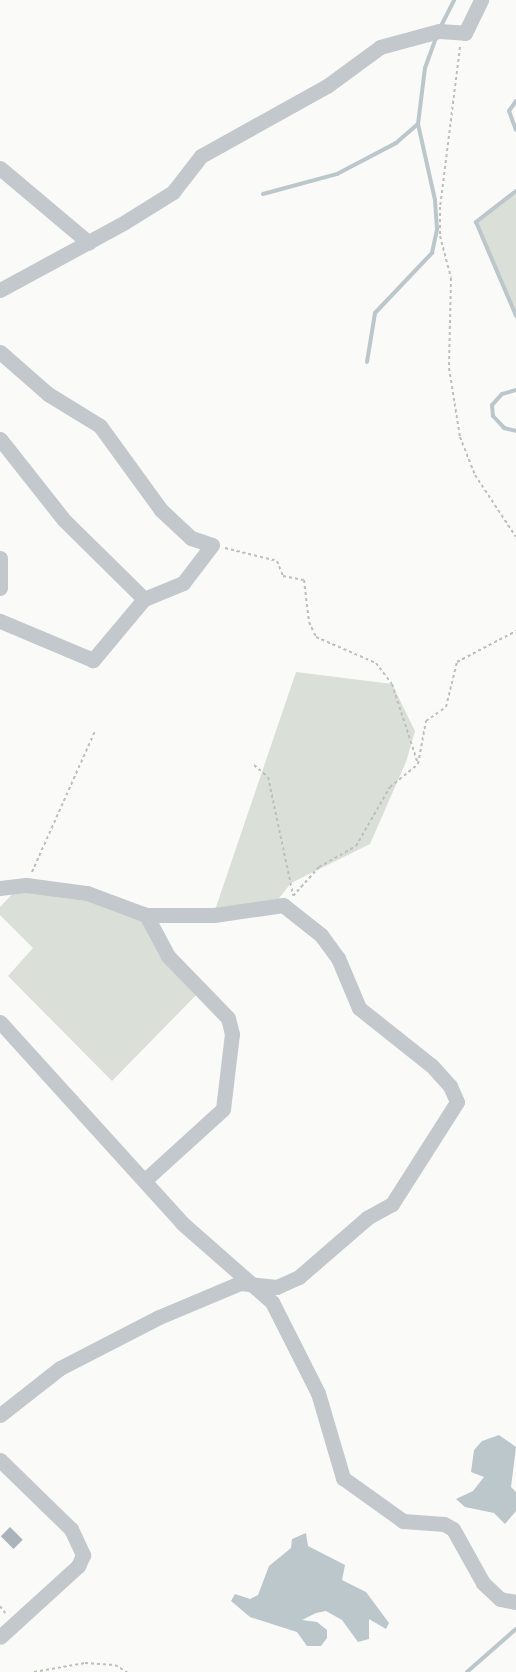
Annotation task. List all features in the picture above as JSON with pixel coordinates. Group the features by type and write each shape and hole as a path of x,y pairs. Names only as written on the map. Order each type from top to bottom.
{"street":[{"path":"0,290 89,243 172,192 192,163 211,148 327,86 380,47 439,31 465,33 481,0"},
{"path":"0,168 89,243"},
{"path":"0,352 48,394 94,421 161,510 191,538 212,545 183,583 144,599 93,660 0,621"},
{"path":"0,439 64,520 144,599"},
{"path":"0,558 0,588"},
{"path":"0,888 26,885 87,893 146,915 214,915 288,900 321,935 338,958 359,1008 432,1066 450,1086 457,1102 387,1209 367,1218 287,1284 268,1288 254,1283 227,1287 60,1368 0,1414"},
{"path":"145,1180 223,1109 232,1034 228,1018 168,956 146,915"},
{"path":"0,1022 182,1223 254,1283 287,1323 304,1361 343,1478 403,1521 444,1524 453,1529 483,1583 500,1599 516,1602"},
{"path":"0,1460 71,1529 83,1555 78,1566 0,1637"}],"path":[{"path":"465,33 457,55 440,207 440,236 451,278 449,368 460,437 475,475 516,537"},
{"path":"212,545 277,561 283,576 303,578 309,622 316,637 376,663 392,684 418,764"},
{"path":"288,900 319,867 356,846 390,787 418,764 426,721 446,707 457,662 516,632"},
{"path":"26,885 95,731"},
{"path":"254,765 268,777 288,900"},
{"path":"34,1672 85,1664 115,1665 127,1672"}],"shaded area":[{"path":"516,191 516,316 476,222"},
{"path":"296,672 392,684 415,731 406,762 370,844 291,883 276,902 214,913"},
{"path":"20,886 85,893 139,912 202,989 112,1081 8,976 33,948 0,915 0,907"},
{"path":"499,1435 516,1447 511,1487 516,1492 516,1511 505,1524 494,1513 465,1507 456,1499 473,1491 484,1477 471,1472 474,1450 482,1441"},
{"path":"306,1533 308,1546 345,1565 342,1580 366,1592 389,1623 386,1629 369,1619 369,1639 358,1642 342,1620 326,1611 316,1613 302,1620 317,1622 327,1630 327,1638 321,1646 307,1646 297,1632 250,1617 231,1601 235,1594 250,1599 258,1595 269,1566 291,1548 292,1539"}],"building":[{"path":"10,1527 23,1540 14,1549 1,1536"}],"waterway":[{"path":"440,28 454,0"},
{"path":"263,194 337,174 396,143 418,124 425,68 437,35"},
{"path":"516,101 509,111 516,130"},
{"path":"367,362 375,313 432,253 437,229 435,200 418,124"},
{"path":"516,191 476,222 516,316"},
{"path":"516,390 502,394 492,405 493,416 504,428 516,431"},
{"path":"467,1672 516,1629"}]}
